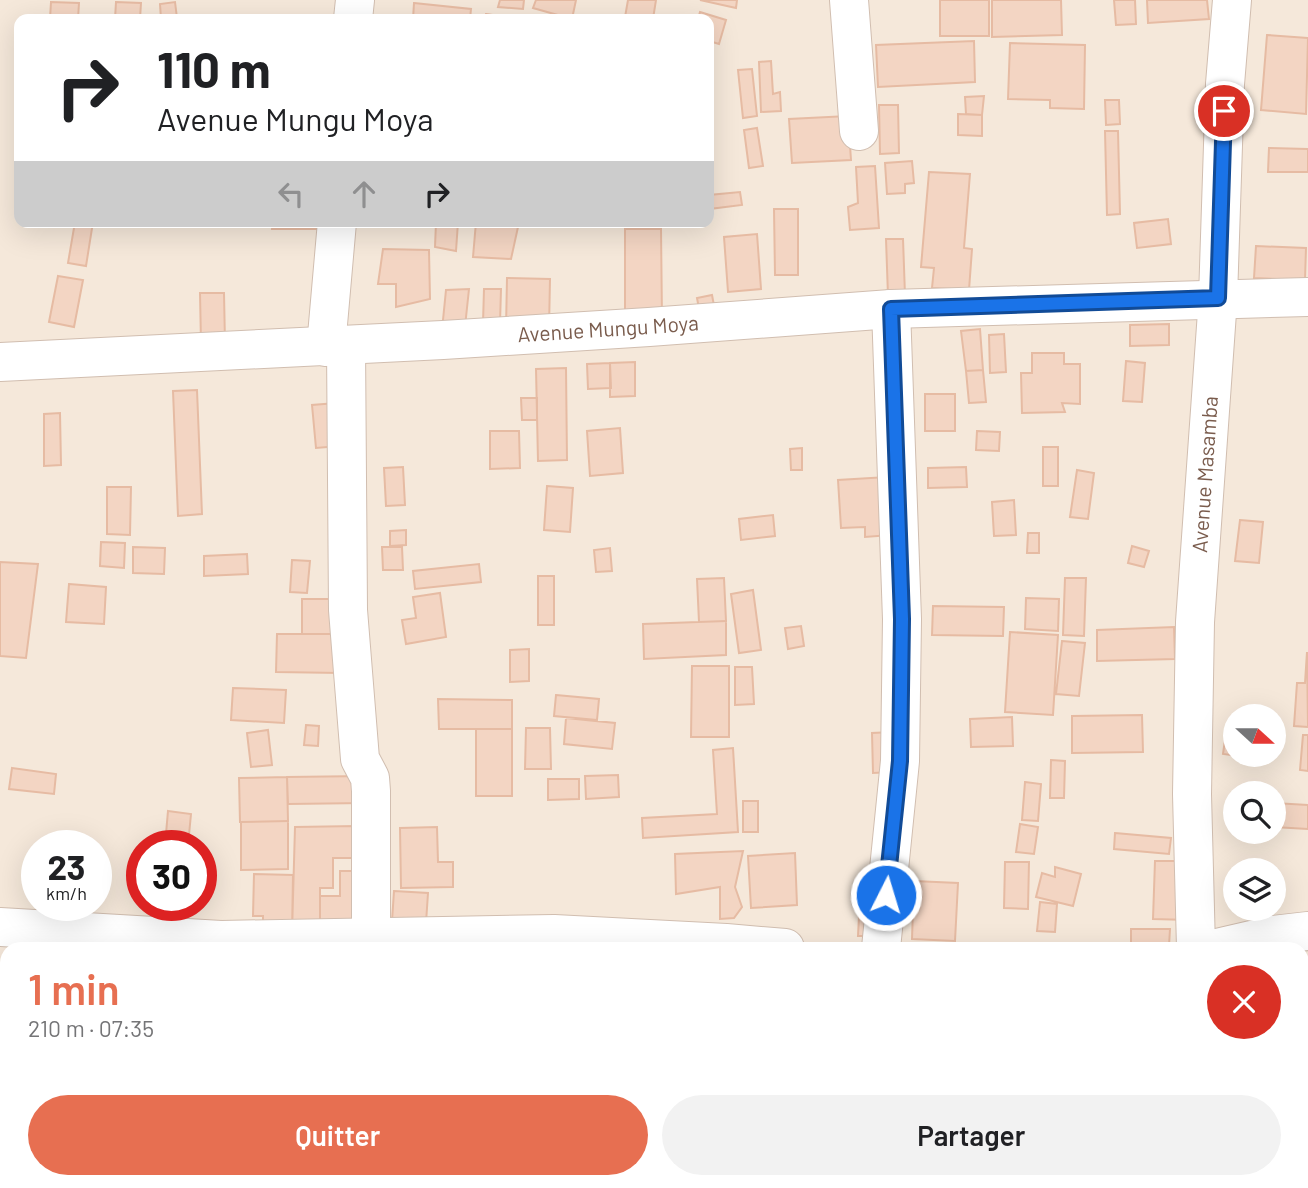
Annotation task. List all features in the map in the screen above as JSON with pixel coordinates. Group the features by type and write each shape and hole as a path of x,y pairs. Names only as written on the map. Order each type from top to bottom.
{"street":[{"path":"849,0 859,131"},
{"name":"Avenue Masamba","path":"1196,942 1192,794 1195,622 1218,298 1225,85 1232,0"},
{"path":"337,228 336,346 348,610 360,759 370,778 371,791 371,938"},
{"name":"Avenue Mungu Moya","path":"0,362 336,346 891,309 1308,297"},
{"path":"882,942 900,761 902,645 891,309"},
{"path":"0,928 192,942"},
{"path":"1241,942 1273,934 1308,931"},
{"path":"270,942 554,934 669,942"}],"shaded area":[{"path":"0,0 1308,0 1308,942 0,942"}],"building":[{"path":"500,0 524,0 523,9 498,7"},
{"path":"536,0 576,0 573,14 554,14 533,8"},
{"path":"628,0 656,0 654,14 626,14"},
{"path":"700,0 737,0 736,8"},
{"path":"940,0 989,0 989,36 940,36"},
{"path":"992,0 1061,0 1062,35 992,37"},
{"path":"1114,0 1135,0 1136,24 1116,25"},
{"path":"1147,0 1207,0 1209,19 1148,23"},
{"path":"51,2 79,3 78,14 50,14"},
{"path":"116,2 141,3 140,14 115,14"},
{"path":"175,2 176,14 161,14 160,4"},
{"path":"414,3 471,9 470,14 413,14"},
{"path":"714,16 726,20 719,44 714,42"},
{"path":"1267,35 1308,38 1306,114 1261,110"},
{"path":"974,41 975,82 878,87 876,45"},
{"path":"1010,43 1085,45 1084,109 1050,108 1050,100 1008,99"},
{"path":"771,61 773,94 780,92 781,111 761,112 759,62"},
{"path":"752,69 757,116 743,118 738,70"},
{"path":"984,96 982,115 966,114 965,97"},
{"path":"1105,100 1119,100 1120,124 1106,125"},
{"path":"879,105 898,105 899,153 880,154"},
{"path":"958,114 982,115 982,136 958,135"},
{"path":"848,116 851,160 792,163 789,119"},
{"path":"757,128 763,166 749,168 744,130"},
{"path":"1105,131 1118,131 1120,214 1107,215"},
{"path":"1269,148 1308,149 1308,172 1268,172"},
{"path":"912,161 914,183 905,184 905,193 887,194 885,163"},
{"path":"875,166 879,228 850,230 848,207 858,203 856,167"},
{"path":"929,172 970,174 964,248 972,249 969,290 932,288 934,268 921,267"},
{"path":"740,192 742,205 714,208 714,195"},
{"path":"774,209 798,209 798,275 775,275"},
{"path":"1168,219 1171,244 1137,248 1134,223"},
{"path":"74,228 92,228 86,266 68,263"},
{"path":"272,228 325,228 325,229"},
{"path":"436,228 458,228 456,251 435,247"},
{"path":"475,228 518,228 511,259 473,257"},
{"path":"625,229 661,229 662,319 625,319"},
{"path":"757,234 761,289 728,292 724,237"},
{"path":"886,239 903,239 905,295 888,296"},
{"path":"1256,246 1306,248 1305,280 1254,278"},
{"path":"383,249 429,250 430,299 396,307 396,284 378,284"},
{"path":"58,276 83,280 74,327 49,322"},
{"path":"507,278 550,279 549,329 506,328"},
{"path":"469,289 464,336 441,340 446,290"},
{"path":"484,289 501,289 500,323 483,323"},
{"path":"200,293 224,293 225,343 201,343"},
{"path":"712,295 716,316 701,319 697,298"},
{"path":"1169,324 1169,345 1130,346 1130,325"},
{"path":"980,329 983,370 966,371 961,331"},
{"path":"1004,334 1006,372 990,373 989,335"},
{"path":"1032,353 1064,353 1064,364 1080,364 1080,404 1062,403 1065,412 1022,413 1021,373 1032,373"},
{"path":"1126,361 1145,363 1142,402 1123,401"},
{"path":"635,362 635,396 610,397 610,363"},
{"path":"610,363 611,388 588,389 587,364"},
{"path":"566,368 567,460 538,461 536,369"},
{"path":"983,370 986,402 969,403 966,371"},
{"path":"197,390 202,514 178,516 173,391"},
{"path":"925,394 955,394 955,431 925,431"},
{"path":"521,398 537,398 537,420 522,420"},
{"path":"336,403 339,446 316,448 312,405"},
{"path":"60,413 61,465 44,466 44,414"},
{"path":"620,428 623,473 590,476 587,431"},
{"path":"490,431 519,431 520,468 490,469"},
{"path":"977,431 1000,432 999,451 976,450"},
{"path":"1043,447 1058,447 1058,486 1043,486"},
{"path":"802,448 802,470 791,470 790,449"},
{"path":"403,467 405,505 386,506 384,468"},
{"path":"966,467 967,487 928,488 928,468"},
{"path":"1077,470 1094,473 1088,519 1070,517"},
{"path":"887,477 890,535 865,537 865,527 841,528 838,480"},
{"path":"547,486 573,488 570,532 544,530"},
{"path":"107,487 131,487 130,535 107,534"},
{"path":"1014,500 1016,535 994,536 992,502"},
{"path":"773,515 775,536 741,540 739,519"},
{"path":"1240,520 1263,522 1259,563 1235,561"},
{"path":"406,530 406,545 390,546 390,531"},
{"path":"1028,533 1039,533 1039,553 1027,553"},
{"path":"101,542 125,543 124,568 100,566"},
{"path":"1132,546 1149,551 1144,567 1128,563"},
{"path":"133,547 165,548 164,574 133,573"},
{"path":"382,547 402,547 403,570 383,570"},
{"path":"610,548 612,571 596,572 594,550"},
{"path":"247,554 248,574 204,576 204,556"},
{"path":"292,560 310,561 307,593 290,592"},
{"path":"0,562 38,564 26,658 0,656"},
{"path":"479,564 481,582 415,589 413,571"},
{"path":"538,576 554,576 554,625 538,625"},
{"path":"724,578 726,621 699,622 697,579"},
{"path":"1065,578 1086,578 1084,636 1063,635"},
{"path":"69,584 106,587 104,624 66,622"},
{"path":"753,590 761,650 739,653 731,594"},
{"path":"440,593 446,637 406,644 402,620 416,618 413,597"},
{"path":"1026,598 1059,599 1058,631 1025,629"},
{"path":"302,599 342,599 342,634 302,634"},
{"path":"933,606 1004,607 1003,636 932,635"},
{"path":"726,621 726,655 644,659 643,624"},
{"path":"801,626 804,646 788,649 785,628"},
{"path":"1174,627 1175,659 1097,661 1097,630"},
{"path":"1010,632 1058,635 1053,715 1005,712"},
{"path":"277,634 342,634 341,673 276,672"},
{"path":"1062,641 1085,643 1079,696 1056,694"},
{"path":"529,649 529,681 510,682 510,650"},
{"path":"1307,652 1308,727 1294,726 1297,683 1305,683"},
{"path":"692,666 729,666 729,737 691,737"},
{"path":"735,667 752,667 754,704 735,705"},
{"path":"233,688 286,690 284,723 231,720"},
{"path":"556,695 599,699 597,720 554,716"},
{"path":"438,699 512,700 512,729 439,729"},
{"path":"1142,715 1143,752 1072,753 1072,716"},
{"path":"1012,717 1013,746 971,747 970,719"},
{"path":"566,718 615,723 612,749 564,744"},
{"path":"306,725 319,726 318,746 304,745"},
{"path":"526,728 550,728 551,769 525,769"},
{"path":"476,729 512,729 512,796 476,796"},
{"path":"268,730 272,765 251,767 247,733"},
{"path":"892,732 892,772 873,773 872,733"},
{"path":"1303,735 1308,735 1308,771 1300,770"},
{"path":"733,748 738,832 643,838 642,818 717,814 713,750"},
{"path":"1051,760 1065,761 1064,798 1050,798"},
{"path":"12,768 56,774 54,794 9,789"},
{"path":"618,775 619,797 586,799 585,776"},
{"path":"365,776 365,803 288,804 287,777"},
{"path":"287,777 288,821 240,822 239,778"},
{"path":"548,779 579,779 579,799 548,800"},
{"path":"1025,782 1041,784 1038,821 1022,820"},
{"path":"743,801 758,801 758,832 743,832"},
{"path":"1286,804 1308,805 1308,829 1286,828"},
{"path":"168,811 191,814 189,830 166,830"},
{"path":"288,821 288,869 241,870 241,822"},
{"path":"1020,824 1038,827 1034,854 1016,852"},
{"path":"356,826 356,858 333,858 333,888 320,888 320,930 292,933 295,827"},
{"path":"437,827 438,862 453,862 453,887 401,888 400,828"},
{"path":"1115,833 1171,838 1169,854 1114,849"},
{"path":"743,851 735,887 742,907 734,918 720,919 720,887 676,894 675,854"},
{"path":"795,853 797,905 751,908 748,856"},
{"path":"1155,861 1179,861 1189,920 1153,919"},
{"path":"1005,862 1029,862 1028,909 1004,908"},
{"path":"1055,867 1081,874 1073,906 1036,897 1042,873 1055,877"},
{"path":"340,871 364,871 363,930 320,930 320,896 340,896"},
{"path":"254,874 293,875 292,933 263,932 263,916 253,916"},
{"path":"864,877 882,878 880,897 864,897"},
{"path":"914,881 958,883 955,941 912,939"},
{"path":"394,891 428,893 426,923 392,921"},
{"path":"1040,902 1057,904 1055,932 1037,931"},
{"path":"859,916 871,917 870,936 858,936"},
{"path":"1131,929 1170,929 1169,942 1131,942"}],"route":[{"path":"886,895 900,761 902,619 891,309 1218,298 1224,111"}]}
